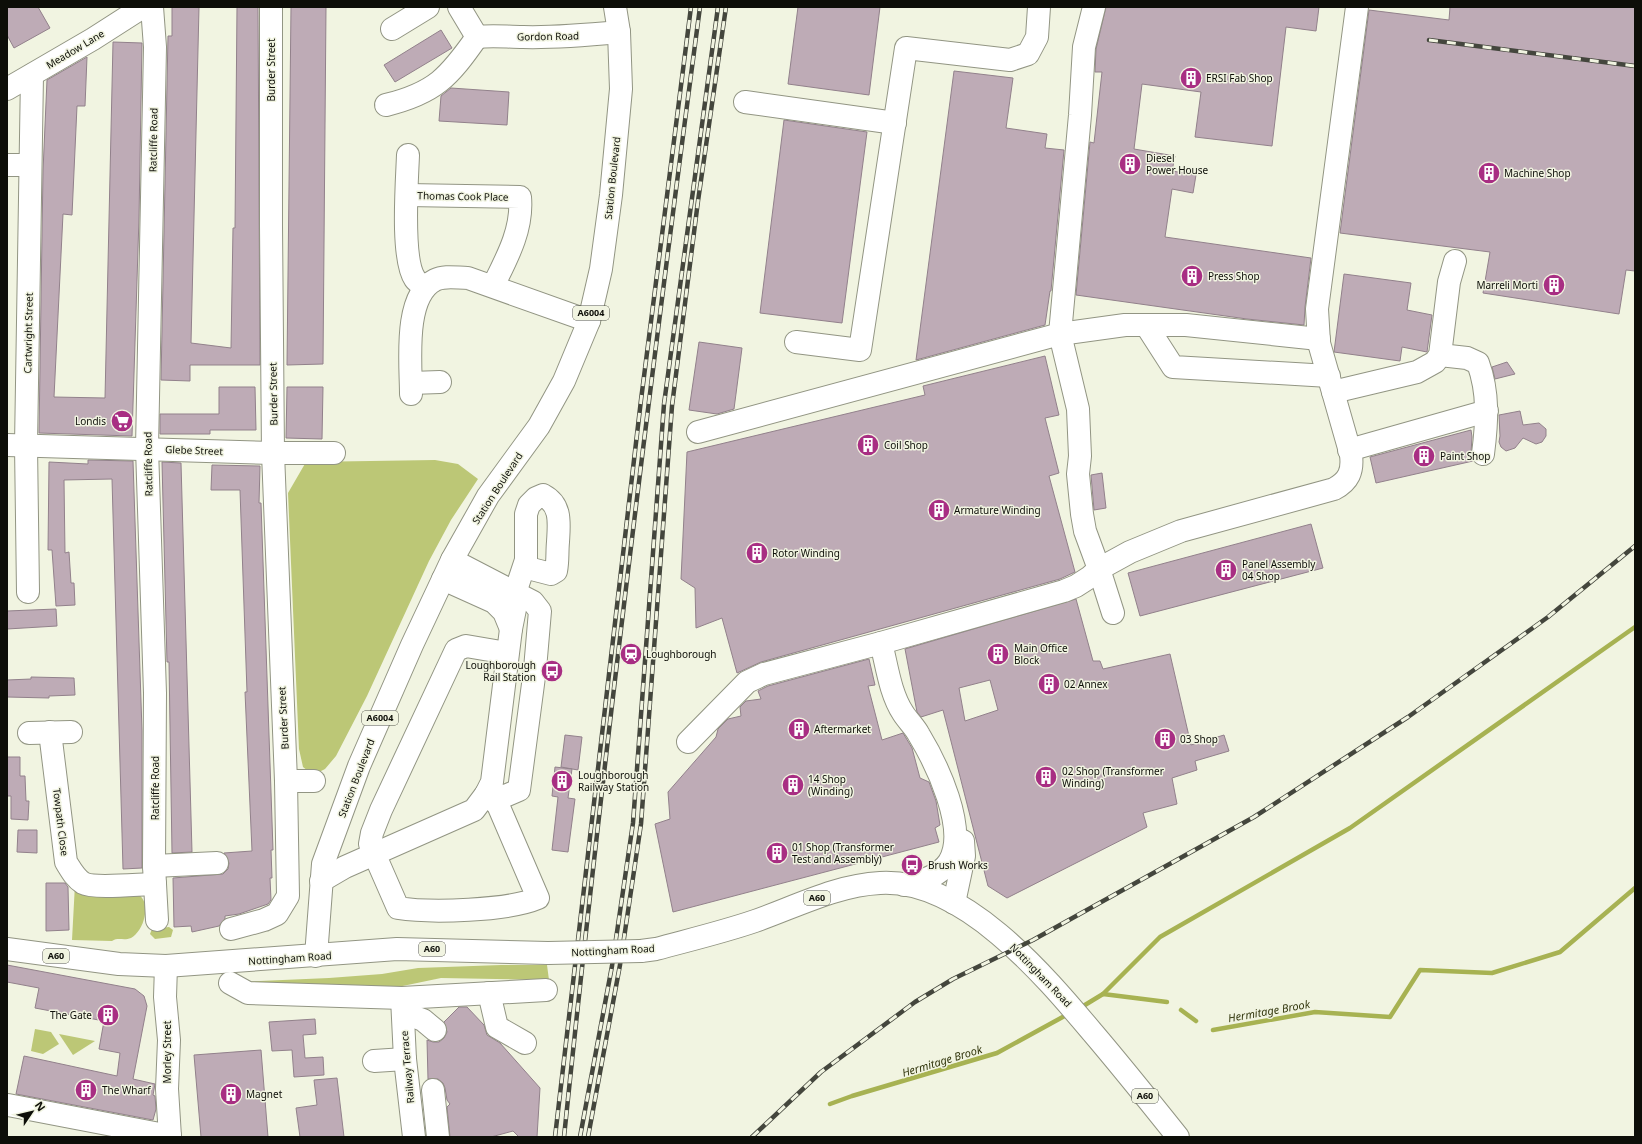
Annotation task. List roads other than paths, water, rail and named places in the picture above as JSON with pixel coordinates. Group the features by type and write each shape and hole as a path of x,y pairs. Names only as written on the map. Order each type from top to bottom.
{"street":[{"name":"Meadow Lane","path":"7,89 93,39 142,7"},
{"name":"Ratcliffe Road","path":"152,7 155,47 147,448 155,693 155,875 157,920"},
{"name":"Burder Street","path":"231,929 264,920 280,920 288,896 286,781 273,453 271,7"},
{"path":"392,29 428,7"},
{"path":"386,105 408,100 426,92 445,78 477,37 459,7"},
{"name":"Station Boulevard","path":"316,956 323,864 359,766 412,645 452,560 488,496 539,426 564,381 589,321 601,269 611,194 621,89 615,7"},
{"path":"796,342 860,350 906,48 1010,60 1028,54 1037,37 1039,7"},
{"path":"1094,7 1084,47 1080,115 1060,334 1078,409 1080,456 1078,474 1085,531 1100,569 1112,613"},
{"path":"688,742 732,696 747,682 758,676 881,644 1064,590 1090,577 1100,569 1130,552 1181,531 1334,489 1346,480 1351,473 1352,465 1319,339 1317,309 1357,7"},
{"name":"Gordon Road","path":"477,37 497,35 522,37 568,36 618,32"},
{"name":"Cartwright Street","path":"28,592 17,445 30,165 32,75"},
{"path":"745,102 895,123"},
{"name":"Thomas Cook Place","path":"408,155 406,228 409,264 415,280 425,286"},
{"path":"7,165 30,165"},
{"name":"Thomas Cook Place","path":"407,195 520,197 521,209 509,255 493,286"},
{"path":"1146,325 1173,367 1331,384 1416,372 1436,362 1440,355 1450,282 1456,261"},
{"path":"440,382 411,388 411,328 418,300 425,286 435,280 448,277 468,278 589,321"},
{"path":"698,432 1060,334 1125,325 1186,325 1319,339"},
{"path":"1440,355 1467,358 1478,363 1484,386 1487,411 1483,454"},
{"path":"1349,450 1487,411"},
{"name":"Glebe Street","path":"17,445 273,453 334,453"},
{"path":"452,560 533,602 540,611 531,702 519,790 505,796 486,794"},
{"path":"321,881 345,867 474,810 486,794 492,782 507,658 516,604 514,593 524,567"},
{"path":"443,579 494,602 504,612 511,629"},
{"path":"881,644 897,702 903,713 919,734 942,777 952,809 954,831 953,849 949,861 941,870 929,878 904,885"},
{"path":"486,794 498,805 538,898 499,907 434,910 398,908 374,854 371,840 380,810 456,650 466,646 507,658"},
{"path":"501,716 515,712 531,702"},
{"name":"Towpath Close","path":"50,732 66,862 76,877 85,884 95,886 217,863"},
{"path":"286,781 314,781"},
{"path":"952,809 959,819 964,856 954,903"},
{"name":"Nottingham Road","path":"7,949 112,963 166,966 397,949 548,953 641,951 656,949 714,933 754,921 826,895 857,887 880,883 904,885 939,895 954,903 989,926 1029,960 1111,1055 1178,1137"},
{"name":"Morley Street","path":"166,966 165,997 169,1040 167,1089 170,1136"},
{"path":"230,983 248,993 403,1005 489,993 546,990"},
{"path":"489,993 497,1027 525,1043"},
{"path":"403,1005 435,1030"},
{"name":"Railway Terrace","path":"403,1005 405,1059 414,1134"},
{"path":"374,1061 405,1059"},
{"path":"414,1134 438,1133 432,1090"},
{"path":"8,1105 170,1136"}],"waterway":[{"path":"1103,994 1160,937 1350,828 1635,627"},
{"name":"Hermitage Brook","path":"1213,1030 1315,1012 1390,1017 1420,970 1492,973 1560,952 1635,888"},
{"name":"Hermitage Brook","path":"1080,1008 1103,994 1167,1002"},
{"name":"Hermitage Brook","path":"1181,1010 1196,1021"},
{"name":"Hermitage Brook","path":"830,1104 852,1096 997,1053 1070,1013"}],"railway":[{"path":"555,1137 641,400 691,7"},
{"path":"564,1137 628,572 700,7"},
{"path":"580,1137 612,966 633,823 664,404 718,7"},
{"path":"588,1137 620,965 641,824 672,406 698,201 726,7"},
{"path":"1429,40 1635,66"},
{"path":"752,1137 821,1072 915,1002 953,979 1033,940 1254,817 1408,717 1548,617 1635,546"}],"place":[{"name":"ERSI Fab Shop","path":"1191,78"},
{"name":"Diesel Power House","path":"1130,164"},
{"name":"Machine Shop","path":"1489,173"},
{"name":"Press Shop","path":"1192,276"},
{"name":"Marreli Morti","path":"1554,285"},
{"name":"Londis","path":"122,421"},
{"name":"Coil Shop","path":"868,445"},
{"name":"Paint Shop","path":"1424,456"},
{"name":"Armature Winding","path":"939,510"},
{"name":"Rotor Winding","path":"757,553"},
{"name":"Panel Assembly 04 Shop","path":"1226,570"},
{"name":"Loughborough","path":"631,654"},
{"name":"Main Office Block","path":"998,654"},
{"name":"Loughborough Rail Station","path":"552,671"},
{"name":"02 Annex","path":"1049,684"},
{"name":"Aftermarket","path":"799,729"},
{"name":"03 Shop","path":"1165,739"},
{"name":"02 Shop (Transformer Winding)","path":"1046,777"},
{"name":"Loughborough Railway Station","path":"562,781"},
{"name":"14 Shop (Winding)","path":"793,785"},
{"name":"01 Shop (Transformer Test and Assembly)","path":"777,853"},
{"name":"Brush Works","path":"912,865"},
{"name":"The Gate","path":"108,1015"},
{"name":"The Wharf","path":"86,1090"},
{"name":"Magnet","path":"231,1094"}]}
